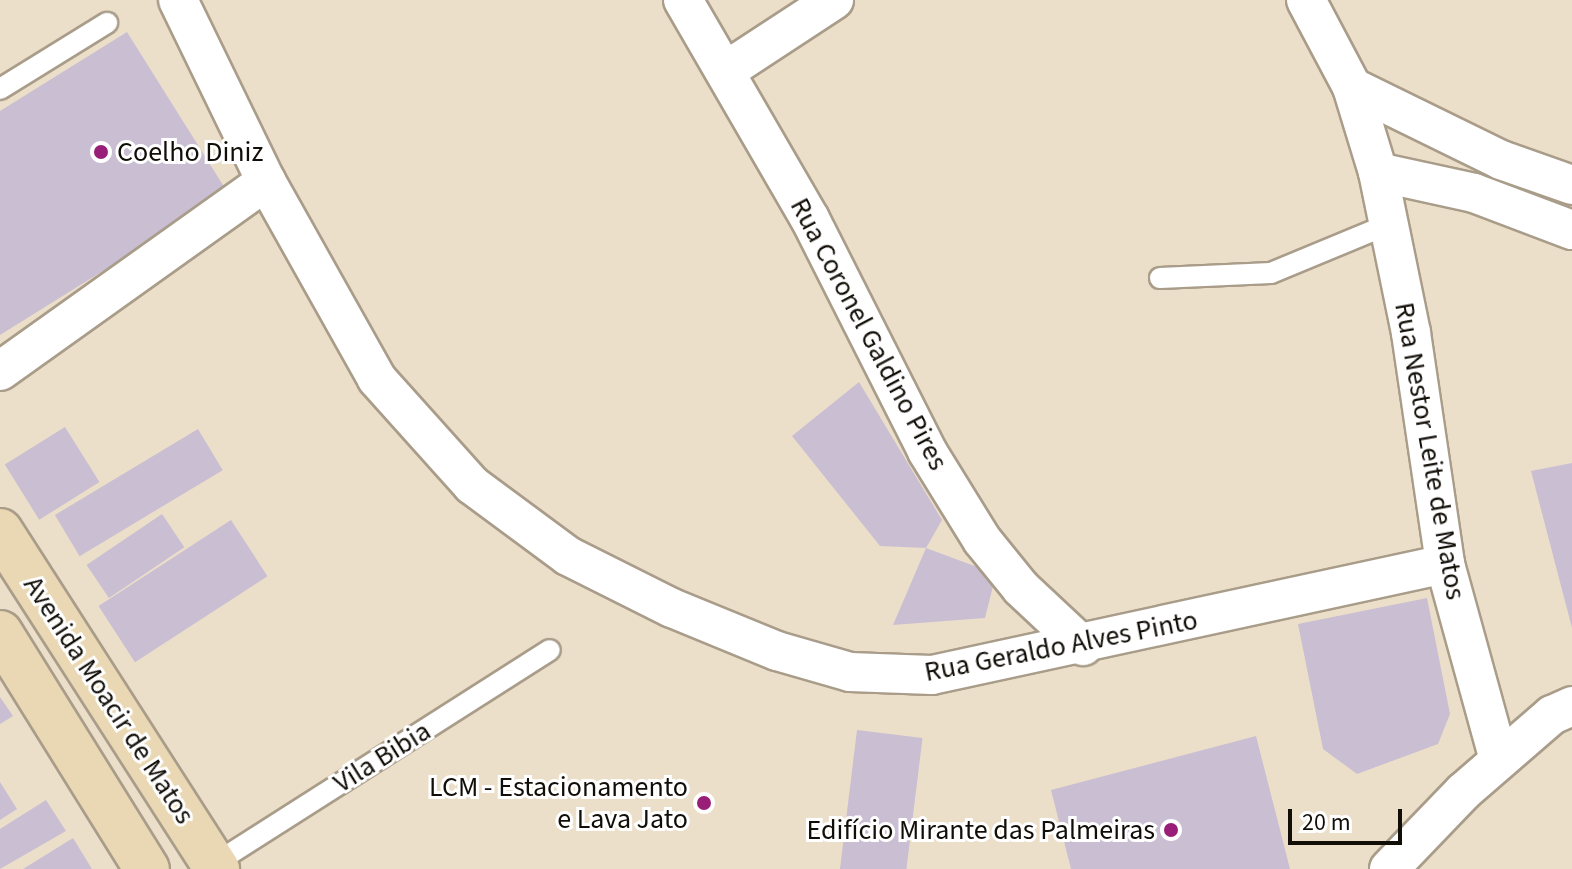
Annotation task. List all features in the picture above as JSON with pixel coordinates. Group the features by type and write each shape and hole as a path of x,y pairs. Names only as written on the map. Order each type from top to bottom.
{"main road":[{"name":"Avenida Moacir de Matos","path":"0,531 216,866"},
{"name":"Avenida Moacir de Matos","path":"0,633 147,869"}],"street":[{"name":"Rua Geraldo Alves Pinto","path":"178,0 266,181 377,379 472,485 568,556 672,608 777,651 850,672 932,675 1083,646 1445,564"},
{"name":"Rua Coronel Galdino Pires","path":"683,0 727,70 810,219 927,451 982,540 1021,588 1083,646"},
{"path":"727,70 834,0"},
{"name":"Rua Nestor Leite de Matos","path":"1306,0 1352,87 1378,172 1411,333 1445,564 1499,760"},
{"path":"1352,87 1501,160 1572,185"},
{"path":"1378,172 1474,193 1572,230"},
{"path":"0,371 266,181"},
{"path":"1389,869 1499,760 1572,706"}],"lane":[{"path":"0,89 107,23"},
{"path":"1160,278 1271,273 1387,225"},
{"name":"Vila Bibia","path":"216,866 550,650"}],"building":[{"name":"Coelho Diniz","path":"127,32 228,193 0,335 0,111"},
{"path":"859,382 942,520 926,548 880,546 792,436"},
{"path":"65,427 99,482 39,520 5,465"},
{"path":"198,429 223,470 80,556 55,515"},
{"path":"1572,463 1572,628 1531,471"},
{"path":"162,514 184,547 109,598 87,565"},
{"path":"231,520 267,576 135,662 98,606"},
{"path":"926,548 996,574 985,618 893,625"},
{"path":"1427,598 1450,714 1438,744 1357,774 1323,749 1298,624"},
{"path":"0,697 13,716 0,724"},
{"path":"857,730 923,738 906,869 840,869"},
{"name":"Edifício Mirante das Palmeiras","path":"1256,736 1290,869 1071,869 1051,790"},
{"path":"0,782 17,809 0,820"},
{"path":"46,800 66,831 0,869 0,829"},
{"path":"73,838 92,869 23,869"}],"place":[{"name":"Coelho Diniz","path":"101,152"},
{"name":"LCM - Estacionamento e Lava Jato","path":"704,803"},
{"name":"Edifício Mirante das Palmeiras","path":"1171,830"}]}
